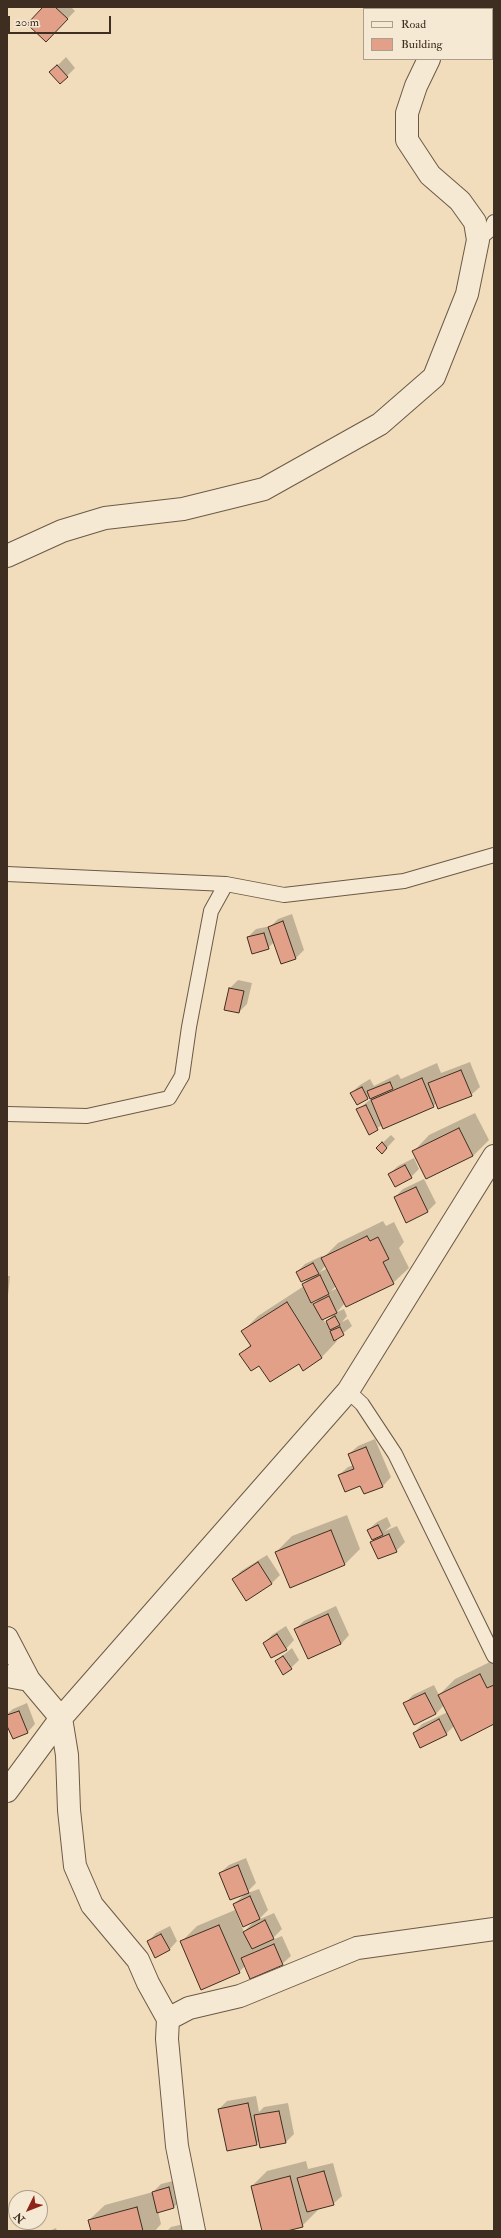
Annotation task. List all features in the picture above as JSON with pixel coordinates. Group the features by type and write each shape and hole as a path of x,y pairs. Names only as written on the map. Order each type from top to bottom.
{"street":[{"path":"7,556 62,531 105,518 183,509 264,489 380,424 434,377 467,294 478,240 475,222 460,201 430,175 407,140 407,113 416,86 429,60"},
{"path":"7,1791 61,1718 348,1391 494,1156"},
{"path":"7,1638 29,1680 61,1718 66,1755 69,1810 75,1866 92,1905 138,1960 148,1983 168,2019 167,2039 177,2146 194,2231"},
{"path":"7,1676 29,1680"},
{"path":"168,2019 189,2008 240,1996 357,1948 494,1929"}],"lane":[{"path":"478,240 491,229 494,222"},
{"path":"7,874 226,884 284,895 404,882 494,855"},
{"path":"7,1114 87,1116 168,1098 182,1076 189,1027 211,911 226,884"},
{"path":"348,1391 362,1404 395,1454 494,1656"}],"building":[{"path":"43,7 55,7 68,19 46,42 27,24"},
{"path":"57,65 68,77 60,84 49,72"},
{"path":"283,921 296,959 281,964 268,927"},
{"path":"264,933 269,949 252,954 247,937"},
{"path":"229,988 244,991 239,1013 224,1010"},
{"path":"461,1070 472,1096 438,1109 428,1083"},
{"path":"422,1078 434,1107 383,1129 371,1100"},
{"path":"390,1082 393,1089 370,1099 367,1091"},
{"path":"362,1087 368,1099 357,1105 350,1093"},
{"path":"366,1105 378,1130 369,1135 356,1109"},
{"path":"459,1128 473,1156 426,1179 412,1151"},
{"path":"382,1142 387,1148 382,1154 376,1148"},
{"path":"405,1165 412,1178 395,1187 388,1174"},
{"path":"416,1187 428,1212 406,1223 394,1197"},
{"path":"367,1236 370,1241 378,1237 389,1259 383,1262 394,1284 346,1307 321,1258"},
{"path":"313,1263 319,1274 301,1282 296,1272"},
{"path":"320,1275 329,1294 311,1303 302,1284"},
{"path":"329,1296 337,1313 322,1320 313,1304"},
{"path":"287,1302 322,1358 303,1371 299,1364 270,1382 259,1366 251,1371 239,1354 251,1346 241,1331"},
{"path":"335,1316 340,1325 330,1330 326,1321"},
{"path":"340,1327 344,1335 334,1341 330,1331"},
{"path":"366,1447 383,1487 364,1494 360,1486 345,1492 338,1475 354,1469 348,1454"},
{"path":"378,1525 383,1535 372,1540 367,1530"},
{"path":"331,1530 345,1565 290,1588 275,1552"},
{"path":"389,1534 397,1552 378,1559 370,1542"},
{"path":"258,1562 272,1584 246,1601 232,1579"},
{"path":"328,1614 341,1644 308,1659 294,1629"},
{"path":"277,1634 287,1650 271,1658 263,1643"},
{"path":"283,1656 292,1669 283,1675 275,1661"},
{"path":"480,1674 487,1688 494,1685 494,1724 461,1741 438,1695"},
{"path":"425,1693 436,1714 414,1725 403,1703"},
{"path":"19,1711 28,1733 13,1739 7,1726 7,1715"},
{"path":"439,1719 447,1735 420,1748 413,1733"},
{"path":"238,1865 249,1893 230,1900 219,1873"},
{"path":"250,1896 260,1919 243,1927 233,1904"},
{"path":"265,1920 274,1939 252,1949 243,1932"},
{"path":"219,1925 240,1973 201,1990 180,1941"},
{"path":"161,1934 170,1950 155,1958 147,1941"},
{"path":"274,1944 283,1965 250,1979 241,1958"},
{"path":"248,2103 257,2145 227,2151 218,2109"},
{"path":"279,2111 286,2143 260,2148 254,2115"},
{"path":"324,2171 334,2205 307,2212 297,2178"},
{"path":"290,2176 303,2227 287,2231 262,2231 251,2186"},
{"path":"169,2187 174,2208 157,2213 152,2192"},
{"path":"137,2207 143,2231 91,2231 88,2220"}]}
